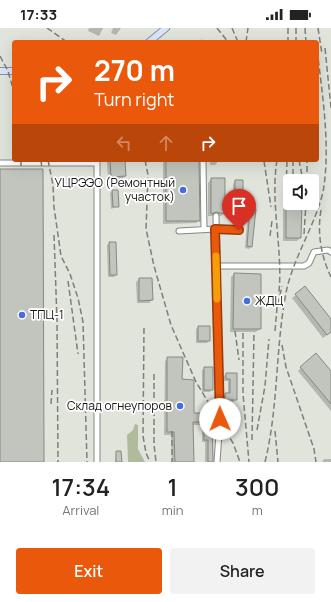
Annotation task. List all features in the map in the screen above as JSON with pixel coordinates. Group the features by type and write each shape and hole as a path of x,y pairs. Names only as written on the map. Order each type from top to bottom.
{"main road":[{"path":"151,40 166,28"},
{"path":"0,71 12,71"}],"street":[{"path":"0,163 97,162 97,462"},
{"path":"204,162 204,230"},
{"path":"216,216 215,229 220,419 217,462"},
{"path":"179,231 215,229 239,230"},
{"path":"217,266 304,266 308,263 314,252 328,250 331,252"}],"green space":[{"path":"135,424 138,425 138,449 145,462 128,462 127,435 133,430"}],"building":[{"path":"110,162 125,162 126,176 111,177"},
{"name":"УЦРЭЭО (Ремонтный участок)","path":"166,162 199,162 200,221 166,221"},
{"name":"ТПЦ-1","path":"0,169 43,169 44,462 0,462"},
{"path":"211,178 225,178 225,214 216,212 211,214"},
{"path":"235,180 243,180 243,210 235,210"},
{"path":"112,190 118,190 119,207 113,207"},
{"path":"250,208 256,209 252,247 247,246"},
{"path":"286,210 302,210 301,238 286,238"},
{"path":"109,242 116,242 117,275 110,275"},
{"name":"ЖДЦ","path":"234,273 261,274 261,329 233,329"},
{"path":"139,278 152,278 153,300 139,301"},
{"path":"305,286 331,319 331,332 327,335 295,294"},
{"path":"198,326 210,326 210,341 198,341"},
{"path":"316,353 331,371 331,404 300,367"},
{"name":"Склад огнеупоров","path":"167,357 183,357 182,379 194,380 194,413 212,413 213,462 208,462 208,440 204,440 204,422 193,422 194,462 175,462 174,432 167,432"},
{"path":"204,367 213,367 213,390 204,390"},
{"path":"226,373 237,373 237,400 225,400 225,393 230,393 230,379 226,379"},
{"path":"116,451 121,451 122,462 116,462"}],"railway":[{"path":"47,28 64,40"},
{"path":"217,28 226,40"},
{"path":"232,28 237,40"},
{"path":"246,40 248,28"},
{"path":"288,28 288,40"},
{"path":"296,28 296,40"},
{"path":"305,28 306,40"},
{"path":"318,28 322,54"},
{"path":"325,48 331,108"},
{"path":"0,56 8,71 12,85"},
{"path":"265,462 273,419 280,332 287,288 323,192 326,138 319,66"},
{"path":"21,162 21,169"},
{"path":"41,162 42,169"},
{"path":"48,162 53,185 54,207 61,256 70,274 78,298 83,322 87,462"},
{"path":"145,162 148,175 146,229 154,266 171,325 196,382 233,443 240,462"},
{"path":"264,162 271,207"},
{"path":"277,162 275,193 280,276 279,292"},
{"path":"287,162 287,174"},
{"path":"293,162 293,174"},
{"path":"299,162 302,174"},
{"path":"307,162 307,174"},
{"path":"304,234 306,210"},
{"path":"321,210 319,227 322,253 331,277"},
{"path":"270,236 272,221"},
{"path":"54,235 57,320 58,462"},
{"path":"68,281 78,354"},
{"path":"275,331 277,308 282,286"},
{"path":"144,328 143,436 146,453 150,462"},
{"path":"235,331 239,360"},
{"path":"243,333 243,394 249,462"},
{"path":"252,440 254,333"},
{"path":"257,430 265,386 269,339"},
{"path":"282,345 286,367 314,449 316,462"},
{"path":"154,374 154,444 156,462"},
{"path":"51,404 52,390"},
{"path":"172,431 172,462"},
{"path":"275,431 278,462"}],"slow traffic":[{"path":"216,256 217,299"}],"place":[{"name":"УЦРЭЭО (Ремонтный участок)","path":"183,190"},
{"name":"ЖДЦ","path":"247,301"},
{"name":"ТПЦ-1","path":"22,315"},
{"name":"Склад огнеупоров","path":"180,406"}],"route":[{"path":"220,419 215,229 239,230"}]}
